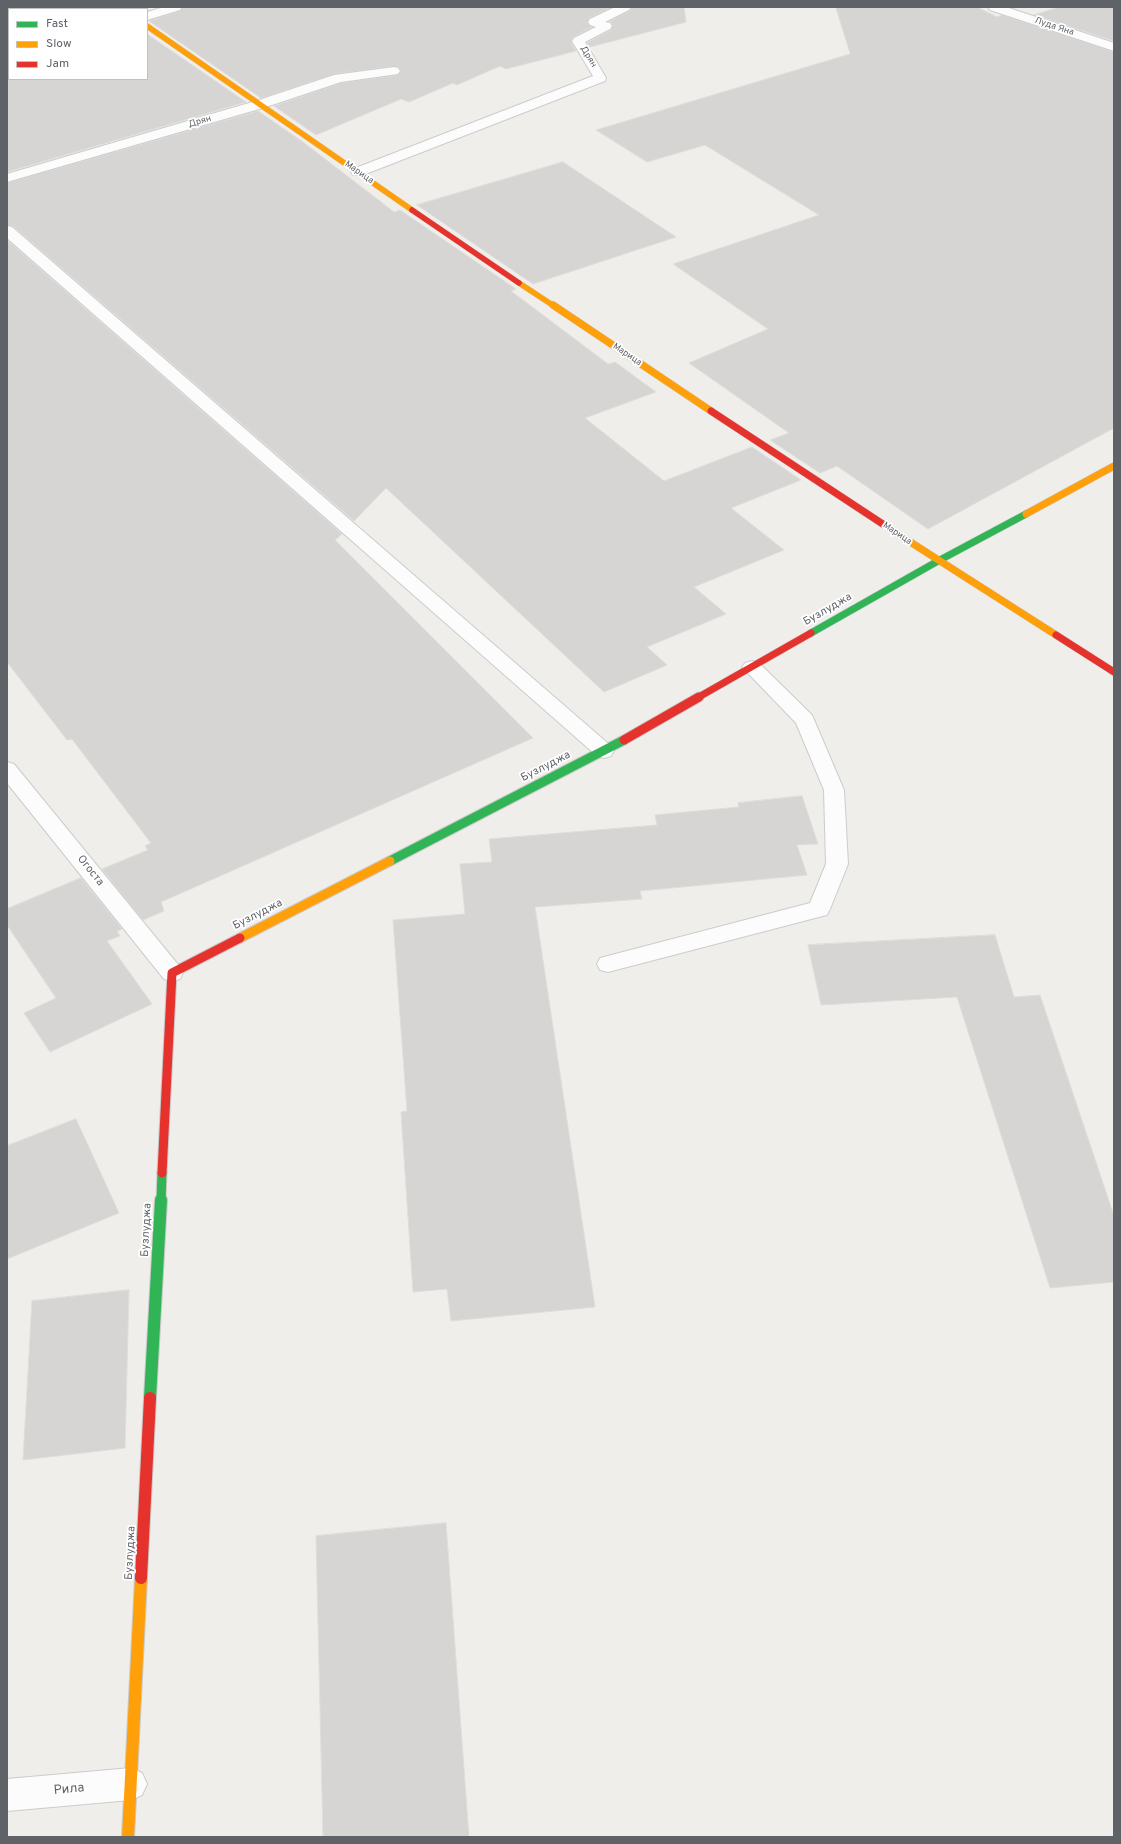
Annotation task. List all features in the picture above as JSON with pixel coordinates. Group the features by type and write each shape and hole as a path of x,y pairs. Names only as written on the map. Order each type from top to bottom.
{"street":[{"path":"148,16 176,7"},
{"name":"Дрян","path":"358,172 600,78 578,41 606,26 594,22 625,7"},
{"name":"Луда Яна","path":"994,7 1114,47"},
{"name":"Марица","path":"148,27 482,258 938,561 1114,672"},
{"name":"Дрян","path":"7,178 261,104 339,78 394,71"},
{"path":"7,230 604,751"},
{"name":"Бузлуджа","path":"128,1837 172,973 604,751 938,561 1114,466"},
{"path":"608,964 819,909 837,864 834,790 805,720 752,667"},
{"name":"Огоста","path":"7,769 172,973"},
{"name":"Рила","path":"7,1795 131,1784"}],"building":[{"path":"183,7 612,7 589,18 587,23 592,27 573,37 571,42 576,51 506,69 500,66 457,85 453,83 409,102 401,99 316,135 274,106 341,83 398,75 401,72 399,67 394,66 334,74 261,98 149,21 180,11"},
{"path":"632,7 684,7 686,22 590,47 587,43 611,30 613,25 610,21 630,11"},
{"path":"836,7 977,7 997,17 1002,15 1114,52 1114,428 928,529 837,466 820,473 770,440 789,433 689,363 768,329 673,264 819,215 705,145 647,162 596,130 850,54"},
{"path":"1060,7 1114,7 1114,41 1034,15"},
{"path":"7,26 8,80 148,80 148,35 246,102 7,172"},
{"path":"258,111 303,142 394,212 400,210 516,289 511,291 608,364 615,362 656,392 585,418 664,481 752,447 801,480 731,508 784,550 694,587 726,614 647,647 667,665 604,692 386,488 354,521 13,226 7,225 7,183"},
{"path":"563,162 676,237 533,284 417,205"},
{"path":"7,240 342,534 335,540 533,738 161,902 164,911 143,920 102,869 148,850 145,846 151,843 72,739 67,740 7,662"},
{"path":"802,796 818,844 797,845 807,875 640,891 642,899 535,907 595,1307 451,1321 447,1289 413,1292 401,1112 407,1111 393,920 465,914 460,864 492,862 489,839 657,825 655,815 739,807 738,803"},
{"path":"81,878 122,929 117,931 120,936 107,941 152,1004 50,1052 24,1013 56,998 7,925 7,909"},
{"path":"995,935 1014,997 1040,995 1114,1216 1114,1282 1050,1288 957,997 821,1005 808,945"},
{"path":"76,1119 119,1213 7,1259 7,1146"},
{"path":"129,1290 125,1448 23,1460 32,1301"},
{"path":"446,1523 469,1837 323,1837 316,1536"}],"traffic: fast":[{"path":"811,633 938,561 1026,514"},
{"path":"390,861 624,740"},
{"path":"150,1398 162,1173"}],"traffic: slow":[{"path":"148,27 412,210"},
{"path":"519,283 711,411"},
{"path":"1026,514 1114,466"},
{"path":"904,538 1056,635"},
{"path":"240,938 390,861"},
{"path":"128,1837 141,1578"}],"traffic: jam":[{"path":"412,210 519,283"},
{"path":"711,411 904,538"},
{"path":"624,740 811,633"},
{"path":"1056,635 1114,672"},
{"path":"162,1173 172,973 240,938"},
{"path":"141,1578 150,1398"}]}
